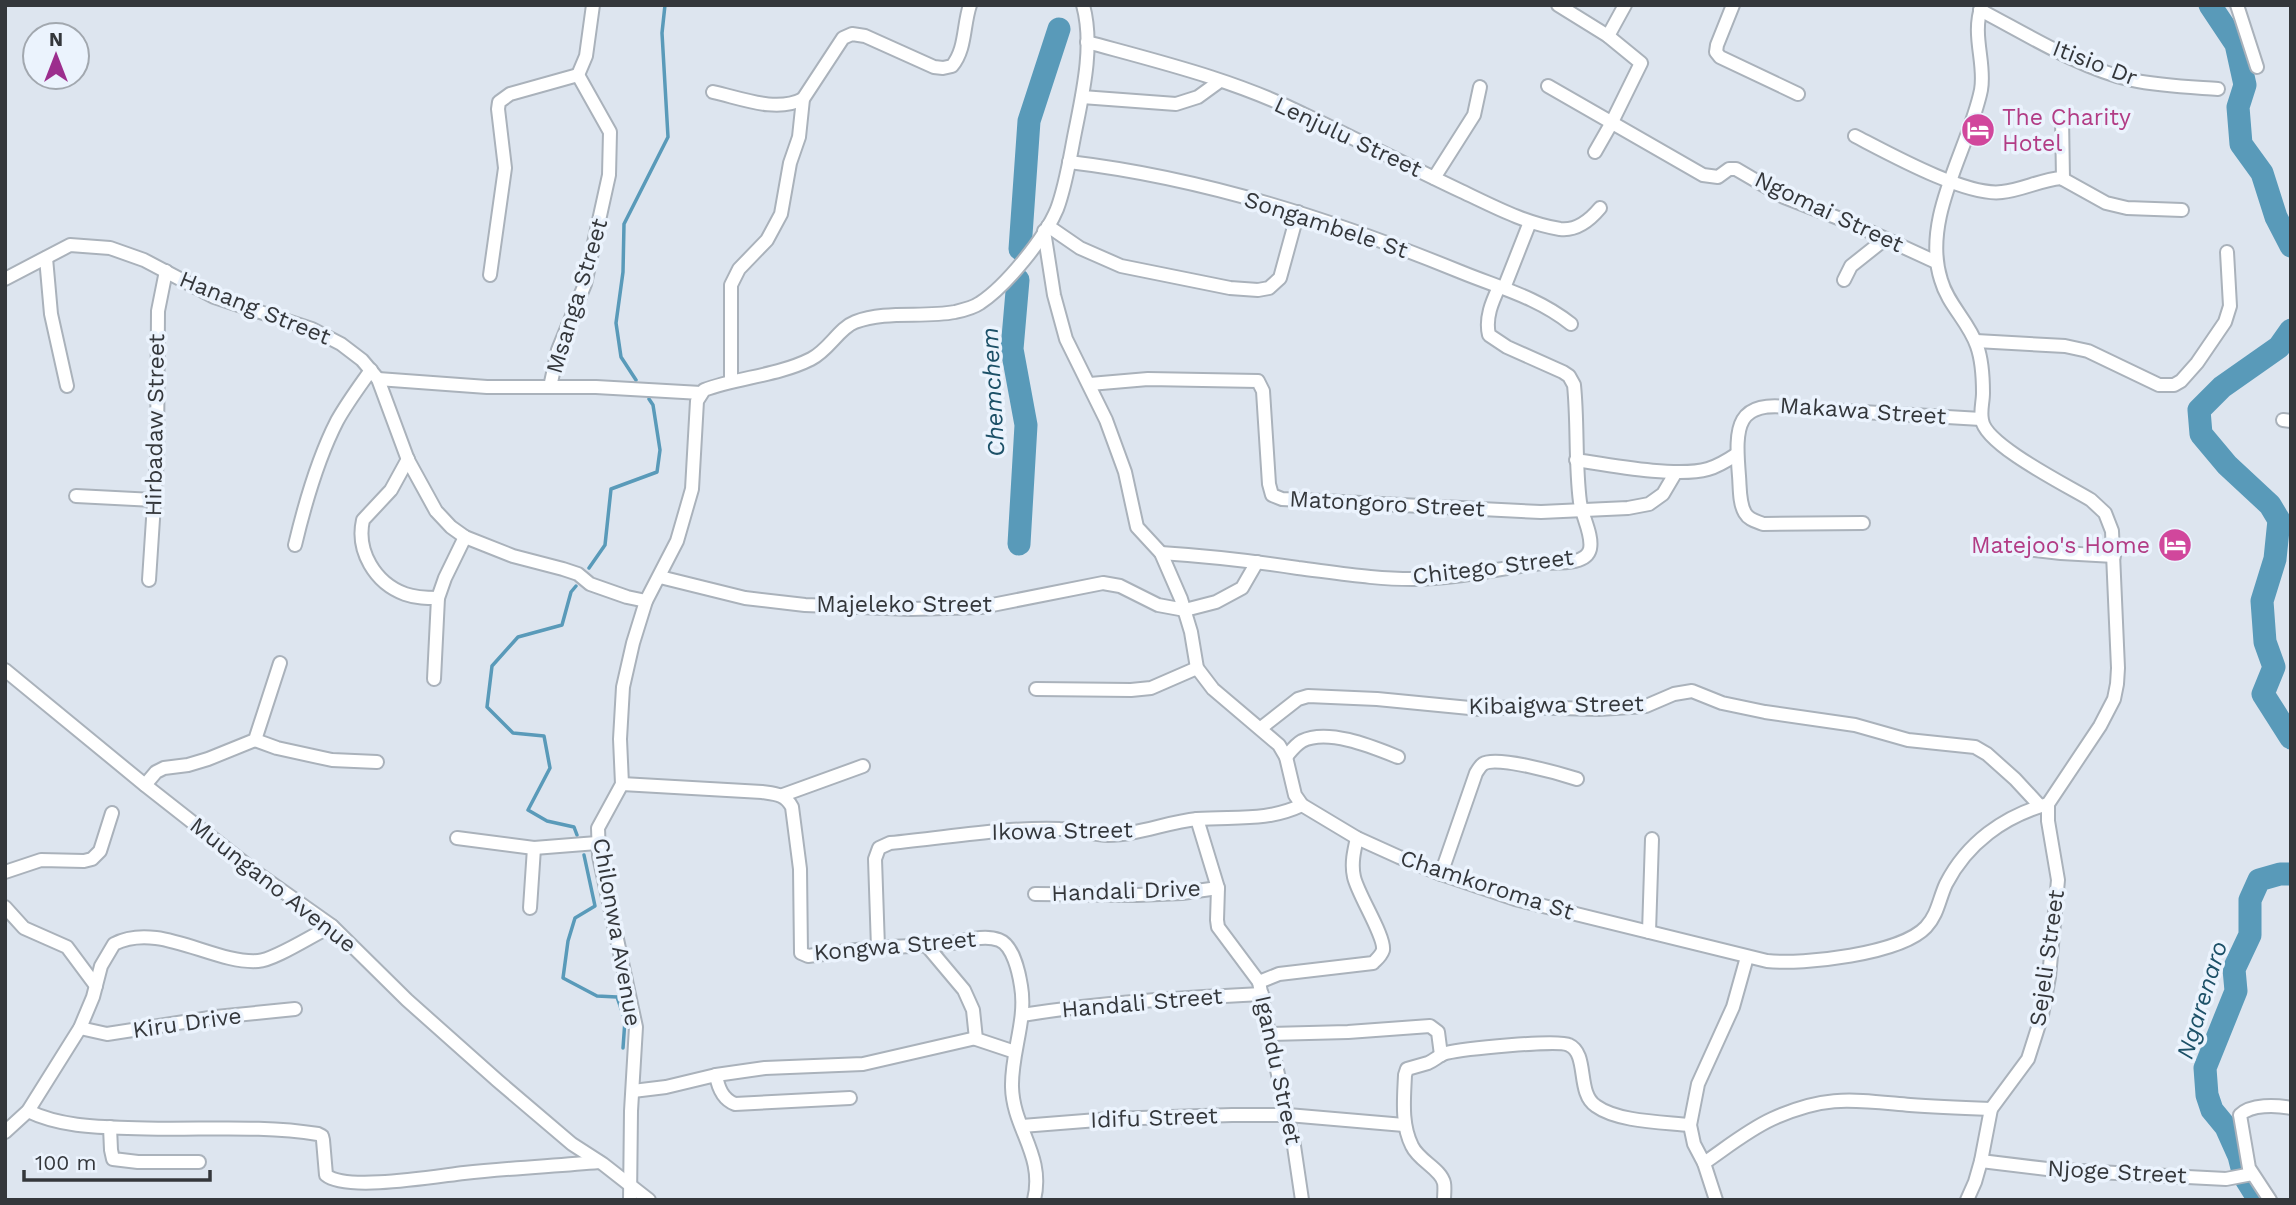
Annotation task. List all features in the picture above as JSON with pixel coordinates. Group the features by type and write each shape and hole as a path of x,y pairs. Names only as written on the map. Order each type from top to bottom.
{"street":[{"path":"490,275 505,168 499,102 510,94 578,75 586,57 593,5"},
{"path":"731,382 731,285 739,269 767,240 781,214 790,163 799,138 803,99 838,44 847,35 865,36 934,67 953,66 961,52 970,5"},
{"path":"295,545 303,511 327,441 339,418 374,375 487,387 596,387 701,393 711,387 792,368 828,347 846,327 855,322 877,317 933,316 970,308 994,291 1023,260 1046,229 1058,205 1082,97 1087,42 1083,5"},
{"path":"1558,5 1608,36 1641,63 1595,152"},
{"path":"1608,36 1625,5"},
{"path":"1733,5 1716,52 1720,57 1798,94"},
{"path":"2237,5 2257,67"},
{"path":"1981,8 1978,45 1981,89 1949,182 1940,222 1936,262 1941,283 1953,307 1976,341 1982,377 1981,419 1989,435 2018,458 2059,480 2100,508 2110,525 2114,556 2118,668 2114,699 2099,726 2044,805"},
{"name":"Itisio Dr","path":"1981,8 2058,51 2118,76 2134,81 2218,89"},
{"name":"Lenjulu Street","path":"1087,42 1220,81 1300,112 1433,178 1530,222 1563,229 1574,228 1593,217 1600,208"},
{"name":"Msanga Street","path":"550,387 558,350 585,284 609,176 610,132 578,75"},
{"path":"1082,97 1176,104 1198,97 1220,81"},
{"name":"Ngomai Street","path":"1548,86 1703,176 1718,177 1736,169 1784,197 1936,262"},
{"path":"1433,178 1474,115 1480,87"},
{"path":"713,92 779,105 803,99"},
{"path":"2062,117 2063,178"},
{"path":"1855,136 1949,182 1977,189 2003,192 2063,178 2106,203 2127,208 2182,210"},
{"name":"Songambele St","path":"1069,162 1156,176 1298,212 1359,232 1501,287 1548,307 1571,324"},
{"path":"1046,229 1121,266 1215,285 1258,290 1269,288 1281,276 1298,212"},
{"path":"1501,287 1530,222"},
{"path":"1046,229 1057,310 1075,358 1106,420 1125,472 1137,527 1160,553 1185,610 1197,668 1213,689 1279,745 1286,757 1294,795 1302,804"},
{"path":"1844,281 1854,263 1885,239"},
{"name":"Hanang Street","path":"5,279 70,245 93,246 117,250 144,260 215,297 312,329 341,344 362,360 374,375 408,458 436,511 451,527 465,537 513,556 578,574 590,584 646,601"},
{"path":"1976,341 2065,346 2088,351 2159,385 2174,385 2197,363 2225,322 2230,306 2227,252"},
{"path":"46,258 51,314 67,386"},
{"name":"Hirbadaw Street","path":"149,580 157,458 158,311 166,271"},
{"name":"Chitego Street","path":"1160,553 1257,562 1350,575 1419,579 1576,561 1587,554 1590,549 1581,510 1573,382 1563,372 1507,347 1489,335 1489,313 1501,287"},
{"name":"Matongoro Street","path":"1090,384 1148,379 1260,383 1269,484 1272,495 1277,498 1453,509 1551,512 1581,510"},
{"path":"701,393 695,406 692,489 677,541 646,601 623,687 620,739 622,784 762,792 783,796 863,766"},
{"name":"Makawa Street","path":"1863,523 1763,524 1748,518 1742,509 1737,454 1741,426 1748,414 1758,407 1771,404 1807,409 1981,419"},
{"path":"1576,460 1676,472 1705,470 1722,464 1737,454"},
{"path":"408,458 391,490 363,520 362,546 371,566 396,589 411,596 438,598"},
{"path":"1581,510 1628,508 1649,503 1663,494 1676,472"},
{"path":"76,496 154,500"},
{"path":"434,678 438,598 465,537"},
{"path":"2018,548 2114,556"},
{"path":"1185,610 1216,602 1242,588 1257,562"},
{"name":"Majeleko Street","path":"660,577 745,598 805,605 911,609 982,607 1103,583 1128,589 1158,605 1185,610"},
{"path":"255,740 281,663"},
{"path":"1036,689 1151,688 1197,668"},
{"name":"Muungano Avenue","path":"5,670 257,873 332,926 407,1000 498,1082 572,1144 599,1161 630,1193 649,1200"},
{"name":"Kibaigwa Street","path":"1261,728 1298,699 1308,696 1377,699 1480,709 1600,709 1646,706 1674,694 1692,691 1722,702 1854,725 1908,740 1975,747 1987,754 2044,805"},
{"path":"1286,757 1293,747 1302,741 1326,737 1368,745 1398,757"},
{"path":"145,785 156,772 164,768 208,759 255,740 276,748 323,758 377,762"},
{"path":"1441,874 1476,773 1483,764 1494,761 1546,770 1577,779"},
{"name":"Chilonwa Avenue","path":"622,784 602,817 597,843 636,1027 630,1193"},
{"name":"Kongwa Street","path":"783,796 792,807 800,869 801,953 808,956 994,939 1002,941 1012,957 1022,988 1022,1015 1014,1052 1012,1087 1014,1104 1035,1161 1037,1176 1034,1200"},
{"name":"Chamkoroma St","path":"1302,804 1357,838 1441,874 1515,899 1747,957 1800,963 1900,944 1918,935 1933,919 1946,884 1957,865 1979,839 2000,824 2044,805"},
{"name":"Ikowa Street","path":"878,948 875,859 879,848 890,843 977,833 1061,829 1108,835 1197,819 1256,818 1285,813 1302,804"},
{"name":"Sejeli Street","path":"1967,1200 1981,1161 1991,1109 2028,1059 2036,1037 2049,977 2058,880 2044,805"},
{"path":"5,872 41,860 92,859 100,851 112,813"},
{"path":"1197,819 1218,888 1217,920 1221,933 1261,988"},
{"path":"457,838 534,848 597,843"},
{"name":"Igandu Street","path":"1302,1200 1261,988 1279,974 1373,963 1379,958 1382,940 1354,878 1352,865 1357,838"},
{"path":"1648,932 1653,839"},
{"path":"530,908 534,848"},
{"name":"Handali Drive","path":"1035,894 1137,895 1218,888"},
{"path":"5,907 24,928 67,947 96,986"},
{"path":"5,1132 28,1111 80,1028 107,953 112,946 123,940 164,940 232,958 258,961 274,957 332,926"},
{"path":"927,946 964,990 973,1010 976,1038"},
{"path":"1716,1200 1704,1163 1694,1144 1690,1125 1698,1084 1733,1007 1747,957"},
{"name":"Handali Street","path":"1022,1015 1075,1006 1261,988"},
{"name":"Kiru Drive","path":"80,1028 107,1034 216,1017 295,1009"},
{"path":"1269,1034 1430,1026 1438,1032 1441,1055"},
{"path":"633,1091 666,1087 716,1074 765,1068 863,1064 976,1038 1014,1052"},
{"path":"1444,1200 1444,1183 1441,1176 1422,1161 1412,1147 1404,1125 1407,1069 1441,1055 1468,1049 1566,1044 1576,1052 1582,1065 1589,1100 1597,1107 1617,1115 1690,1125"},
{"path":"716,1074 722,1093 728,1101 735,1104 850,1098"},
{"path":"1704,1163 1771,1119 1825,1101 1856,1099 1991,1109"},
{"path":"2270,1200 2252,1174 2243,1137 2241,1114 2262,1107 2291,1108"},
{"path":"28,1111 44,1119 110,1128 268,1130 318,1134 323,1140 326,1175 338,1181 411,1181 463,1173 599,1161"},
{"name":"Idifu Street","path":"1021,1126 1110,1119 1287,1115 1404,1125"},
{"path":"110,1128 113,1159 138,1162 200,1162"},
{"name":"Njoge Street","path":"1981,1161 2047,1169 2168,1176 2226,1178 2252,1174"}],"waterway":[{"path":"636,380 621,357 616,323 623,272 624,224 668,137 662,33 665,5"},
{"name":"Ngarenaro","path":"2210,5 2236,44 2245,85 2238,107 2241,144 2262,173 2276,217 2291,246"},
{"path":"1020,249 1029,121 1059,29"},
{"name":"Chemchem","path":"1018,280 1012,349 1026,425 1019,544"},
{"name":"Ngarenaro","path":"2291,330 2279,347 2222,387 2199,410 2201,434 2227,465 2270,505 2279,520 2275,559 2262,601 2265,642 2274,667 2263,694 2291,738"},
{"path":"589,568 605,545 611,489 657,472 660,450 653,405 649,399"},
{"path":"576,586 571,592 562,625 518,637 492,666 487,707 513,733 544,736 550,768 528,810 547,821 574,827 577,835"},
{"path":"584,855 595,906 575,918 568,941 563,978 597,996 617,997 625,1020 623,1048"},
{"name":"Ngarenaro","path":"2259,1200 2244,1176 2239,1156 2226,1127 2212,1110 2207,1095 2205,1068 2236,991 2234,969 2250,935 2250,900 2259,880 2291,874"}],"place":[{"name":"The Charity Hotel","path":"1978,130"},
{"name":"Matejoo's Home","path":"2175,545"}]}
